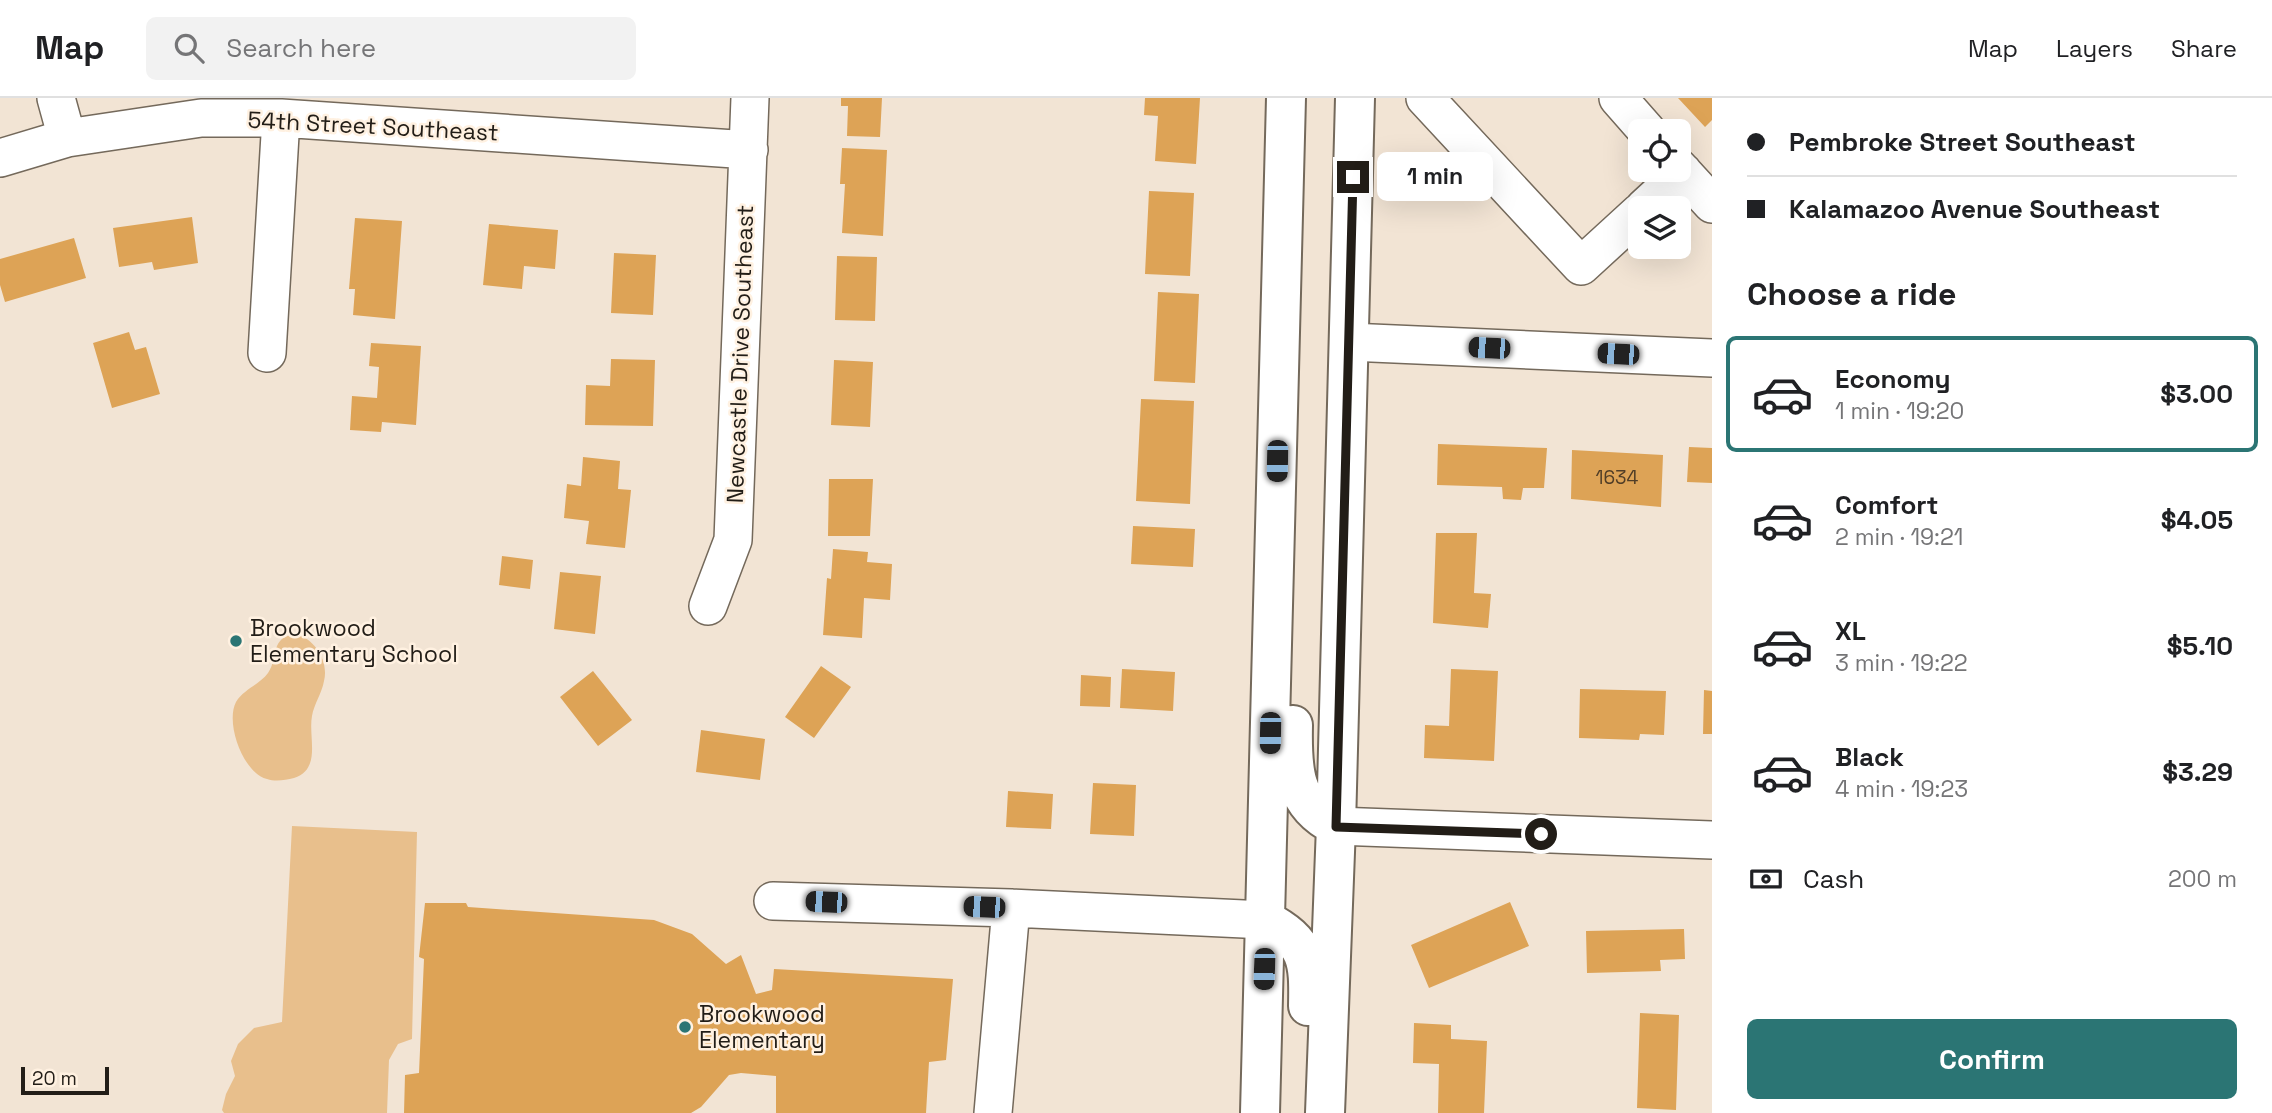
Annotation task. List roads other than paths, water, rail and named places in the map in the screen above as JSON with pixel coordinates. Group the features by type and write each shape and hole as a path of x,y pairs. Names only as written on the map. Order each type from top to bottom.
{"main road":[{"path":"1260,1113 1286,98"},
{"path":"1332,98 1332,222 1349,325"},
{"path":"1325,1113 1336,827 1355,98"},
{"path":"1275,545 1296,598 1292,755 1295,774 1299,790 1307,803 1322,819 1336,827"},
{"path":"1265,920 1292,936 1306,957 1309,974 1305,1113"}],"street":[{"path":"56,98 67,138"},
{"name":"Newcastle Drive Southeast","path":"708,606 733,540 750,98"},
{"path":"1425,98 1581,266 1628,223"},
{"path":"1618,98 1636,119"},
{"name":"54th Street Southeast","path":"0,158 67,138 201,118 281,118 749,150"},
{"path":"267,354 281,118"},
{"path":"1670,196 1697,184"},
{"path":"1349,325 1712,358"},
{"path":"1336,827 1712,840"},
{"path":"773,901 1011,908 1265,920"},
{"path":"993,1113 1011,908"}],"place":[{"name":"Brookwood Elementary School","path":"236,641"},
{"name":"Brookwood Elementary","path":"685,1027"}]}
